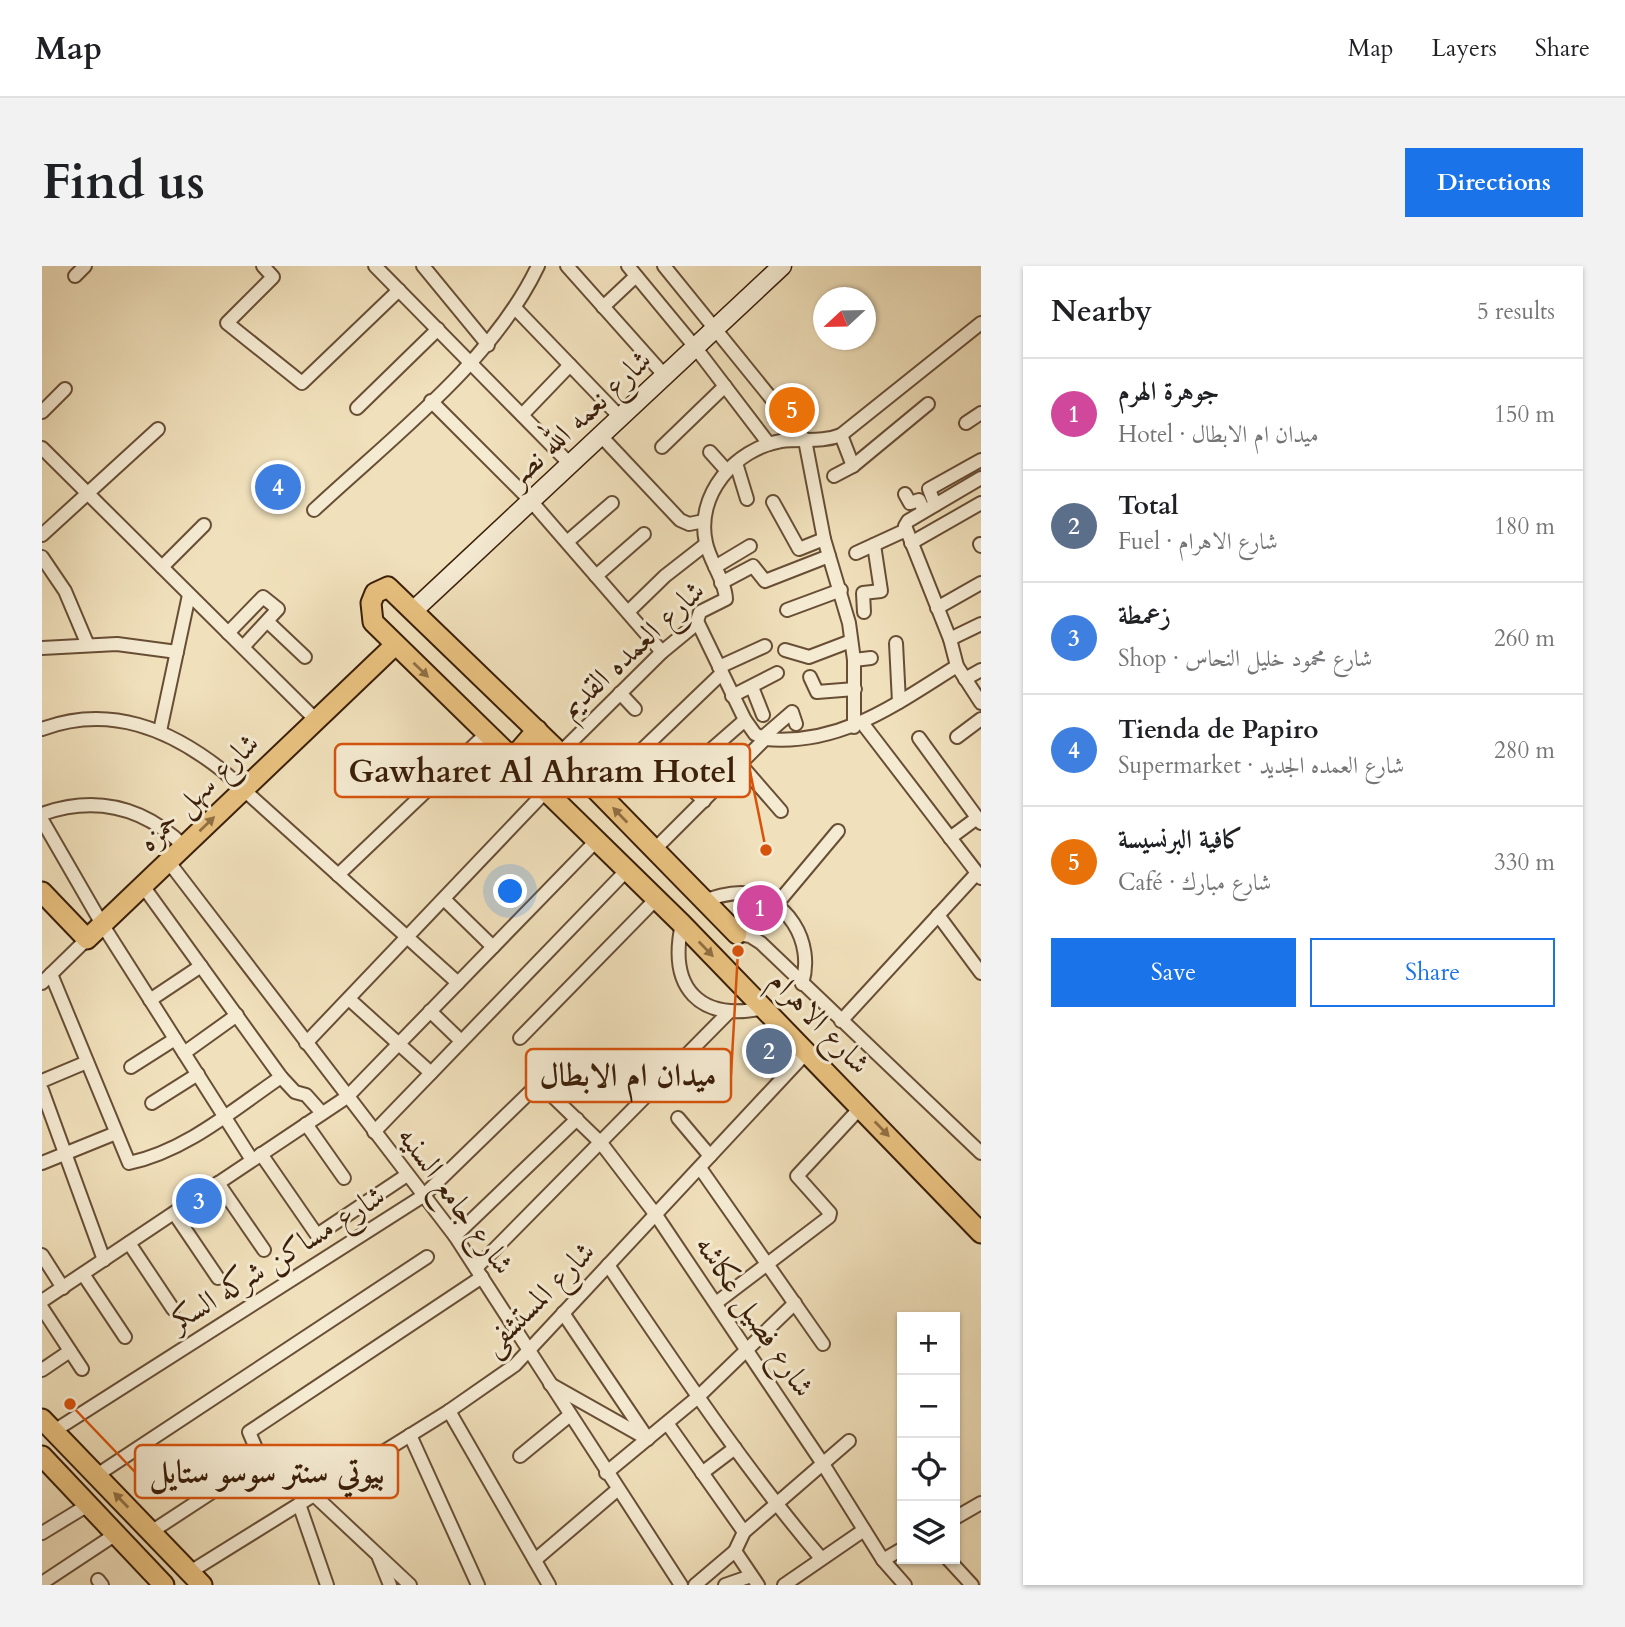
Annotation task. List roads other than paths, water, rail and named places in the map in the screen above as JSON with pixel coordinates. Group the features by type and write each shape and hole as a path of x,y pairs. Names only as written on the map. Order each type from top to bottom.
{"main road":[{"name":"شارع الاهرام","path":"413,611 388,587 378,590 372,598 373,622 395,645 682,924 981,1233"},
{"path":"413,611 537,730 737,934"},
{"name":"شارع سهل حمزه","path":"87,939 395,645"},
{"path":"512,759 537,730"},
{"path":"42,892 87,939"},
{"path":"48,1425 196,1579"},
{"path":"42,1457 163,1585"}],"street":[{"path":"75,276 85,266"},
{"path":"263,266 273,277 227,323 302,383 399,290"},
{"path":"375,266 570,464"},
{"path":"567,266 665,376"},
{"path":"628,266 726,386 769,444"},
{"path":"664,266 805,440 824,539 841,590 851,641 858,725 979,875 938,915 841,1021"},
{"name":"شارع نعمه الله نصر","path":"413,611 782,266"},
{"path":"314,510 488,345 516,309 536,267"},
{"path":"423,269 488,345"},
{"path":"603,307 636,276"},
{"path":"516,309 620,417"},
{"path":"357,408 438,329"},
{"path":"853,466 841,435 979,329"},
{"path":"522,415 570,365"},
{"path":"662,447 726,386"},
{"path":"42,412 65,389"},
{"path":"431,401 531,501 662,652"},
{"path":"834,476 853,466 929,404"},
{"path":"966,423 981,413"},
{"path":"42,536 158,429"},
{"name":"شارع العمده القديم","path":"560,753 697,621 700,612 726,599 706,544 704,521 711,494 732,467 769,444 841,435"},
{"path":"601,436 680,520 689,524 704,521"},
{"path":"42,448 316,720"},
{"path":"710,452 732,467 747,499"},
{"path":"930,508 929,490 981,460"},
{"path":"981,478 908,520 909,537 950,639 957,666 981,702"},
{"path":"905,494 910,503 919,500 930,508"},
{"path":"773,502 799,549 824,539"},
{"path":"568,542 612,503"},
{"path":"856,553 874,545 909,537 981,503"},
{"path":"162,567 204,525"},
{"path":"596,576 644,534"},
{"path":"628,612 665,576 706,544"},
{"path":"864,612 863,593 881,591 874,545"},
{"path":"715,567 750,546"},
{"path":"721,583 753,566 765,581 829,556"},
{"path":"42,557 65,591 87,643"},
{"path":"937,608 981,583"},
{"path":"787,610 841,590"},
{"path":"160,730 190,595"},
{"path":"228,633 264,597 278,611 243,647"},
{"path":"697,621 745,720 764,739 817,738 858,725 957,666"},
{"path":"268,622 305,657"},
{"path":"950,639 981,624"},
{"path":"785,650 809,657 851,641"},
{"path":"42,648 87,643 177,652"},
{"path":"896,643 900,702"},
{"path":"598,792 720,670 765,646"},
{"path":"853,660 871,658"},
{"path":"965,679 981,670"},
{"path":"732,696 776,673"},
{"path":"810,677 817,692 855,689"},
{"path":"751,687 763,715"},
{"path":"620,693 635,709"},
{"path":"654,850 792,712 796,724"},
{"path":"42,715 46,727 104,720 160,730 203,755 410,937 458,983"},
{"path":"957,737 981,719"},
{"path":"705,755 745,720"},
{"path":"338,875 487,733"},
{"path":"919,738 979,821 950,838"},
{"path":"666,764 704,801"},
{"path":"741,765 781,811"},
{"path":"306,1044 546,791"},
{"path":"42,814 82,804 127,809 158,824 184,846"},
{"path":"42,820 102,924 224,1116 317,1235 407,1175"},
{"path":"776,905 838,831"},
{"path":"42,1301 347,1097 597,840"},
{"name":"شارع جامع السنيه","path":"168,861 455,1237 681,1585"},
{"path":"374,1132 627,870"},
{"path":"143,886 281,1077 295,1092 306,1095 323,1113"},
{"path":"702,901 743,893 776,905 787,914 802,936 806,963 802,984"},
{"path":"520,1038 656,898"},
{"path":"445,900 493,947"},
{"path":"938,915 976,956 981,973"},
{"path":"682,924 677,958 685,984 704,1003 729,1012 764,1008"},
{"path":"737,934 755,939 981,1153"},
{"name":"شارع سهل حمزه","path":"47,979 87,939"},
{"path":"150,1000 201,966"},
{"path":"47,979 87,1062 129,1164 168,1151 281,1077"},
{"path":"349,999 431,1073"},
{"path":"430,1011 461,1041"},
{"path":"151,1532 261,1458 248,1435 249,1432 479,1272 729,1012"},
{"path":"184,1053 237,1015"},
{"path":"131,1067 175,1038"},
{"name":"شارع المستشفى","path":"196,1579 299,1504 449,1411 507,1371 529,1351 807,1052"},
{"path":"42,1081 87,1062"},
{"path":"152,1103 198,1074"},
{"name":"شارع فصيل عكاشه","path":"546,1088 601,1143 656,1215 823,1464 883,1560 905,1585"},
{"name":"شارع مساكن شركه السكر","path":"48,1425 424,1196 532,1090 546,1088"},
{"path":"42,1090 104,1260"},
{"path":"716,1303 830,1216 797,1176 861,1107"},
{"path":"678,1118 710,1156"},
{"path":"455,1237 577,1119"},
{"path":"306,1124 344,1178"},
{"path":"42,1163 116,1133"},
{"path":"699,1168 823,1344"},
{"path":"218,1183 264,1250"},
{"path":"174,1213 218,1278"},
{"path":"129,1243 173,1309"},
{"path":"42,1255 63,1287"},
{"path":"97,1475 427,1257"},
{"path":"608,1265 734,1448 820,1558"},
{"path":"83,1274 125,1337"},
{"path":"607,1473 698,1397 795,1303"},
{"path":"42,1308 82,1369"},
{"path":"563,1313 648,1439"},
{"path":"42,1370 70,1351"},
{"path":"549,1383 648,1439"},
{"path":"449,1411 549,1585"},
{"path":"520,1456 570,1415"},
{"path":"667,1423 744,1532"},
{"path":"410,1435 478,1585"},
{"path":"695,1585 735,1551 744,1532 849,1441"},
{"path":"702,1473 734,1448"},
{"path":"535,1560 617,1490"},
{"path":"314,1495 410,1585"},
{"path":"960,1515 981,1503"},
{"path":"299,1504 327,1585"},
{"path":"42,1533 88,1505"},
{"path":"784,1585 864,1530"},
{"path":"42,1583 116,1534"},
{"path":"724,1585 755,1580 735,1551"},
{"path":"883,1560 897,1552"},
{"path":"377,1554 390,1585"},
{"path":"953,1564 972,1585"}],"place":[{"name":"كافية البرنسيسة","path":"792,410"},
{"name":"Tienda de Papiro","path":"278,487"},
{"name":"Gawharet Al Ahram Hotel","path":"766,850"},
{"name":"جوهرة الهرم","path":"760,908"},
{"name":"ميدان ام الابطال","path":"738,951"},
{"name":"Total","path":"769,1051"},
{"name":"زعمطة","path":"199,1201"},
{"name":"بيوتي سنتر سوسو ستايل","path":"70,1404"}]}
